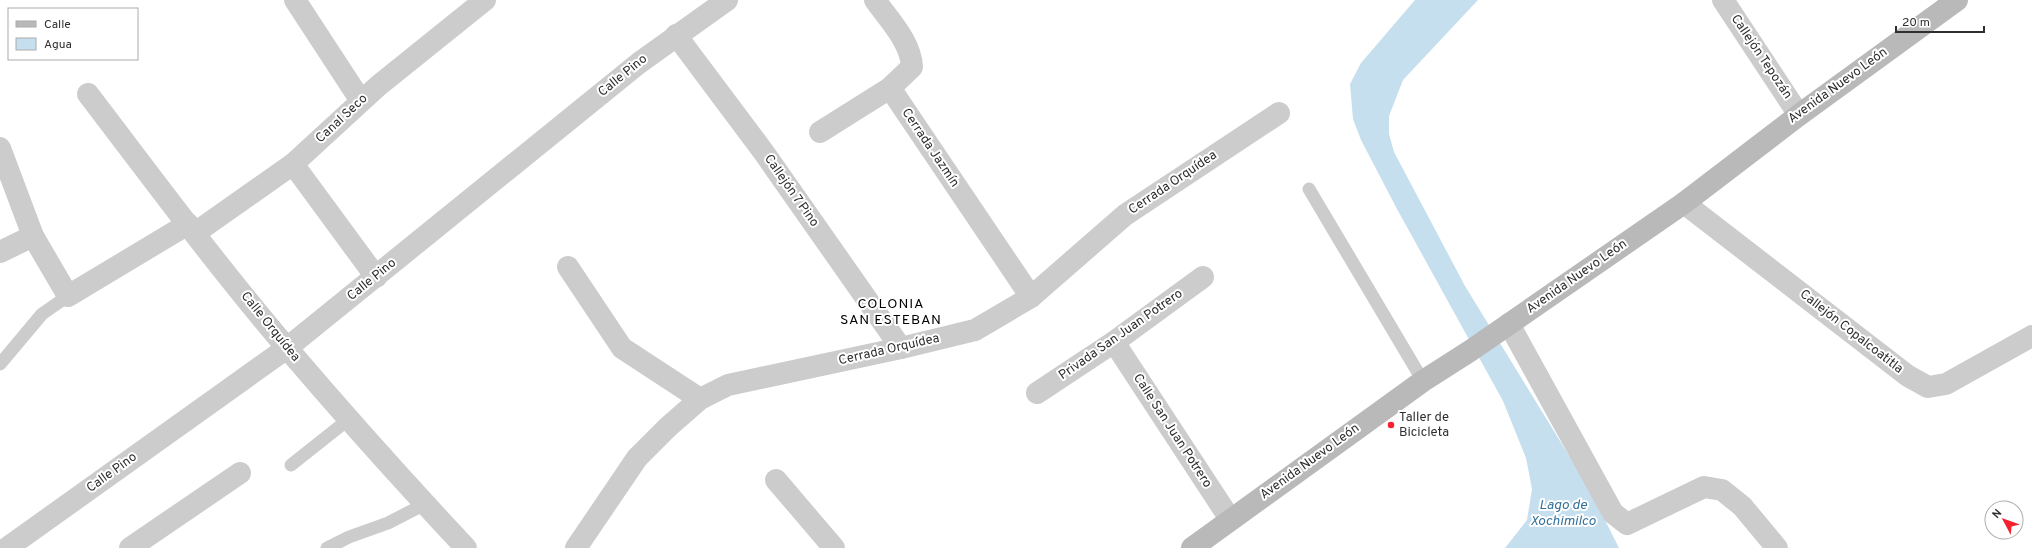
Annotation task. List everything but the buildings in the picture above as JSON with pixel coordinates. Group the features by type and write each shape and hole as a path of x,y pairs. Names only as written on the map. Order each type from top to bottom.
{"street":[{"path":"294,0 361,101"},
{"name":"Canal Seco","path":"68,296 191,229 293,164 361,101 486,0"},
{"name":"Calle Pino","path":"7,548 287,348 639,63 676,35 727,0"},
{"path":"820,132 890,88 912,67 911,57 904,42 875,0"},
{"name":"Callejón Tepozán","path":"1723,0 1799,115"},
{"name":"Avenida Nuevo León","path":"1192,548 1230,519 1423,381 1470,351 1684,203 1799,115 1957,0"},
{"name":"Callejón 7 Pino","path":"676,35 765,154 902,348"},
{"name":"Cerrada Jazmín","path":"890,88 1031,297"},
{"name":"Calle Orquídea","path":"88,94 191,229 287,348 425,504 466,548"},
{"name":"Cerrada Orquídea","path":"576,548 638,458 668,427 700,399 728,385 902,348 974,330 1031,297 1125,215 1279,113"},
{"path":"0,148 33,236 68,296"},
{"path":"293,164 376,277"},
{"name":"Callejón Copalcoatitla","path":"1684,203 1908,376 1928,388 1946,384 2032,336"},
{"path":"0,252 33,236"},
{"path":"568,267 622,348 700,399"},
{"name":"Privada San Juan Potrero","path":"1037,393 1114,342 1203,277"},
{"path":"1507,325 1613,513 1627,524 1704,487 1722,490 1742,506 1777,548"},
{"name":"Calle San Juan Potrero","path":"1114,342 1230,519"},
{"path":"130,548 240,473"},
{"path":"776,480 834,548"}],"lane":[{"path":"1309,189 1423,381"},
{"path":"0,364 42,314 68,296"},
{"path":"291,465 350,419"},
{"path":"327,548 349,537 388,523 425,504"}],"water":[{"name":"Lago de Xochimilco","path":"1415,0 1478,0 1403,80 1389,116 1389,134 1394,152 1465,286 1590,490 1619,548 1505,548 1527,520 1532,489 1526,458 1503,401 1397,209 1361,140 1353,119 1350,84 1361,63"}],"place":[{"name":"Taller de Bicicleta","path":"1391,425"}],"district":[{"name":"COLONIA SAN ESTEBAN","path":"891,312"}]}
